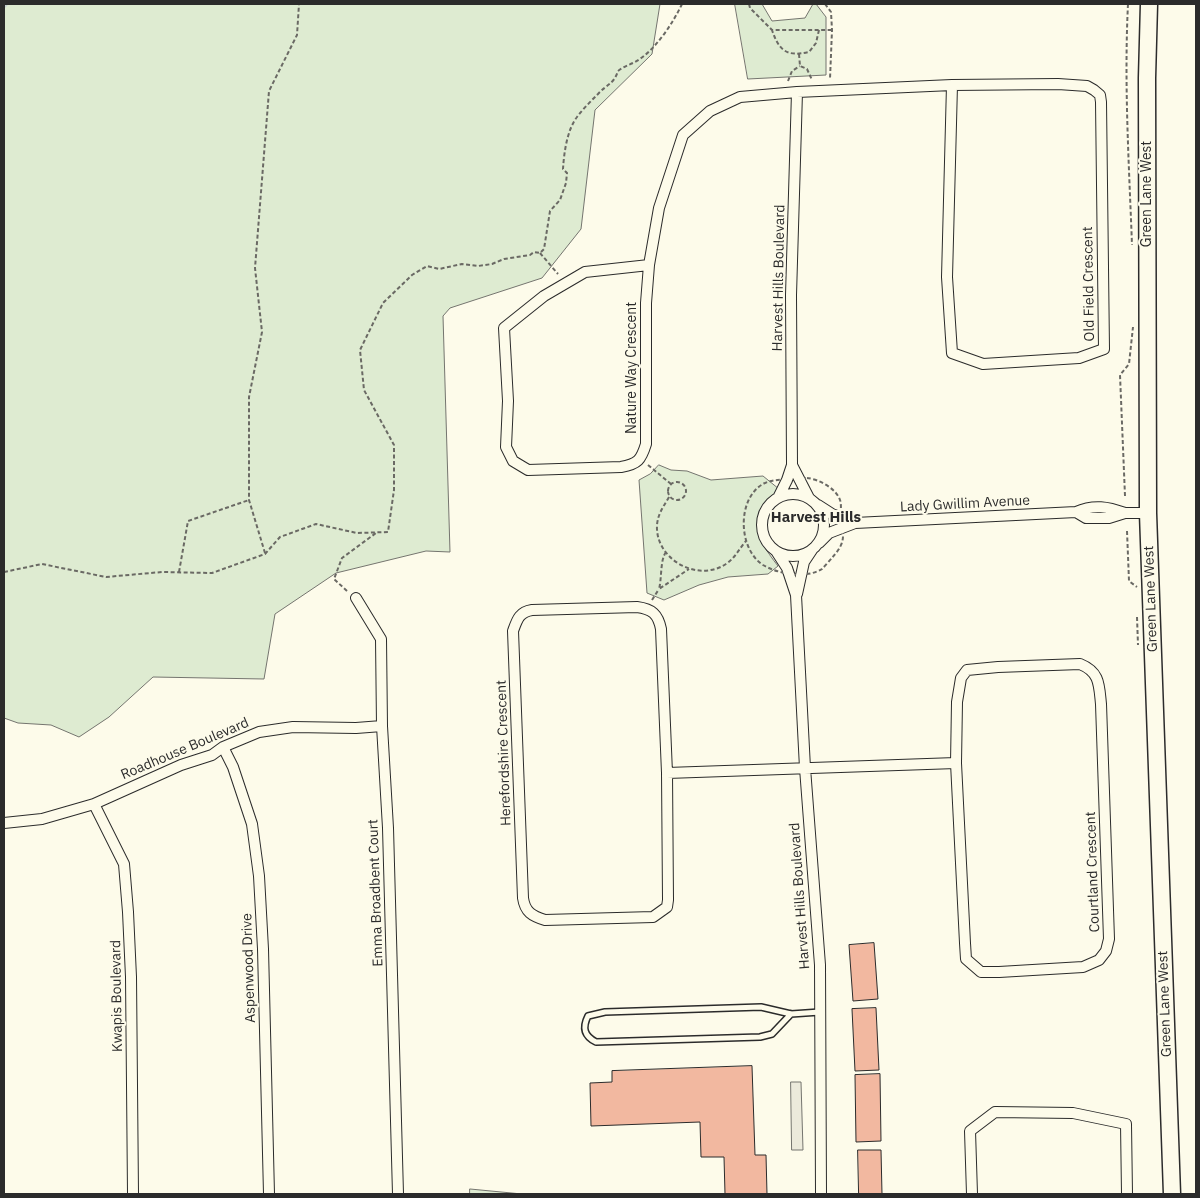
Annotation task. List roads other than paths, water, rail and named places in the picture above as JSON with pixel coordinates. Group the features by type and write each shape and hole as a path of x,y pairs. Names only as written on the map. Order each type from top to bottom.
{"main road":[{"name":"Green Lane West","path":"1149,4 1147,78 1148,513 1172,1194"}],"street":[{"name":"Old Field Crescent","path":"797,92 952,85 1058,84 1087,86 1100,95 1104,349 1079,358 984,364 952,353 947,277 952,85"},
{"name":"Nature Way Crescent","path":"649,265 585,272 544,296 504,328 508,401 506,447 513,461 528,470 622,467 634,464 640,459 646,444 646,304 649,265 659,208 684,135 710,111 740,97 797,92"},
{"name":"Harvest Hills Boulevard","path":"778,498 792,465 791,295 797,92"},
{"name":"Harvest Hills Boulevard","path":"792,465 798,480 814,502"},
{"path":"815,546 824,533 824,522 814,502 799,494 788,494 778,498 770,505 764,514 762,522 763,533 768,543 776,551 791,556 802,555 815,546 841,522"},
{"name":"Lady Gwillim Avenue","path":"814,502 841,522 855,523 1076,512 1086,518 1109,518 1125,513 1148,513"},
{"name":"Harvest Hills Boulevard","path":"796,595 804,562 815,546"},
{"name":"Harvest Hills Boulevard","path":"776,551 784,561 796,595 805,768 820,965 821,1194"},
{"name":"Emma Broadbent Court","path":"356,598 381,638 382,726 389,838 398,1194"},
{"name":"Herefordshire Crescent","path":"647,608 655,613 659,619 661,629 667,773 668,900 666,907 661,913 653,916 545,920 532,916 524,907 523,898 513,631 520,615 525,611 532,610 647,608"},
{"name":"Courtland Crescent","path":"1080,664 1089,668 1094,673 1099,682 1101,704 1109,939 1106,951 1099,960 1083,967 981,972 966,959 956,763 957,702 961,678 967,670 1080,664"},
{"name":"Roadhouse Boulevard","path":"4,823 42,819 94,804 182,765 212,756 223,747 259,732 293,727 356,728 382,726"},
{"name":"Aspenwood Drive","path":"223,747 233,767 252,824 259,876 270,1194"},
{"path":"667,773 956,763"},
{"name":"Kwapis Boulevard","path":"94,804 124,864 131,976 133,1194"},
{"path":"972,1194 970,1132 995,1112 1073,1113 1126,1124 1127,1194"}],"lane":[{"path":"790,1014 772,1034 760,1037 596,1042 588,1039 584,1032 588,1016 605,1012 761,1007 790,1014 820,1012"}],"district":[{"name":"Harvest Hills","path":"816,518"}]}
